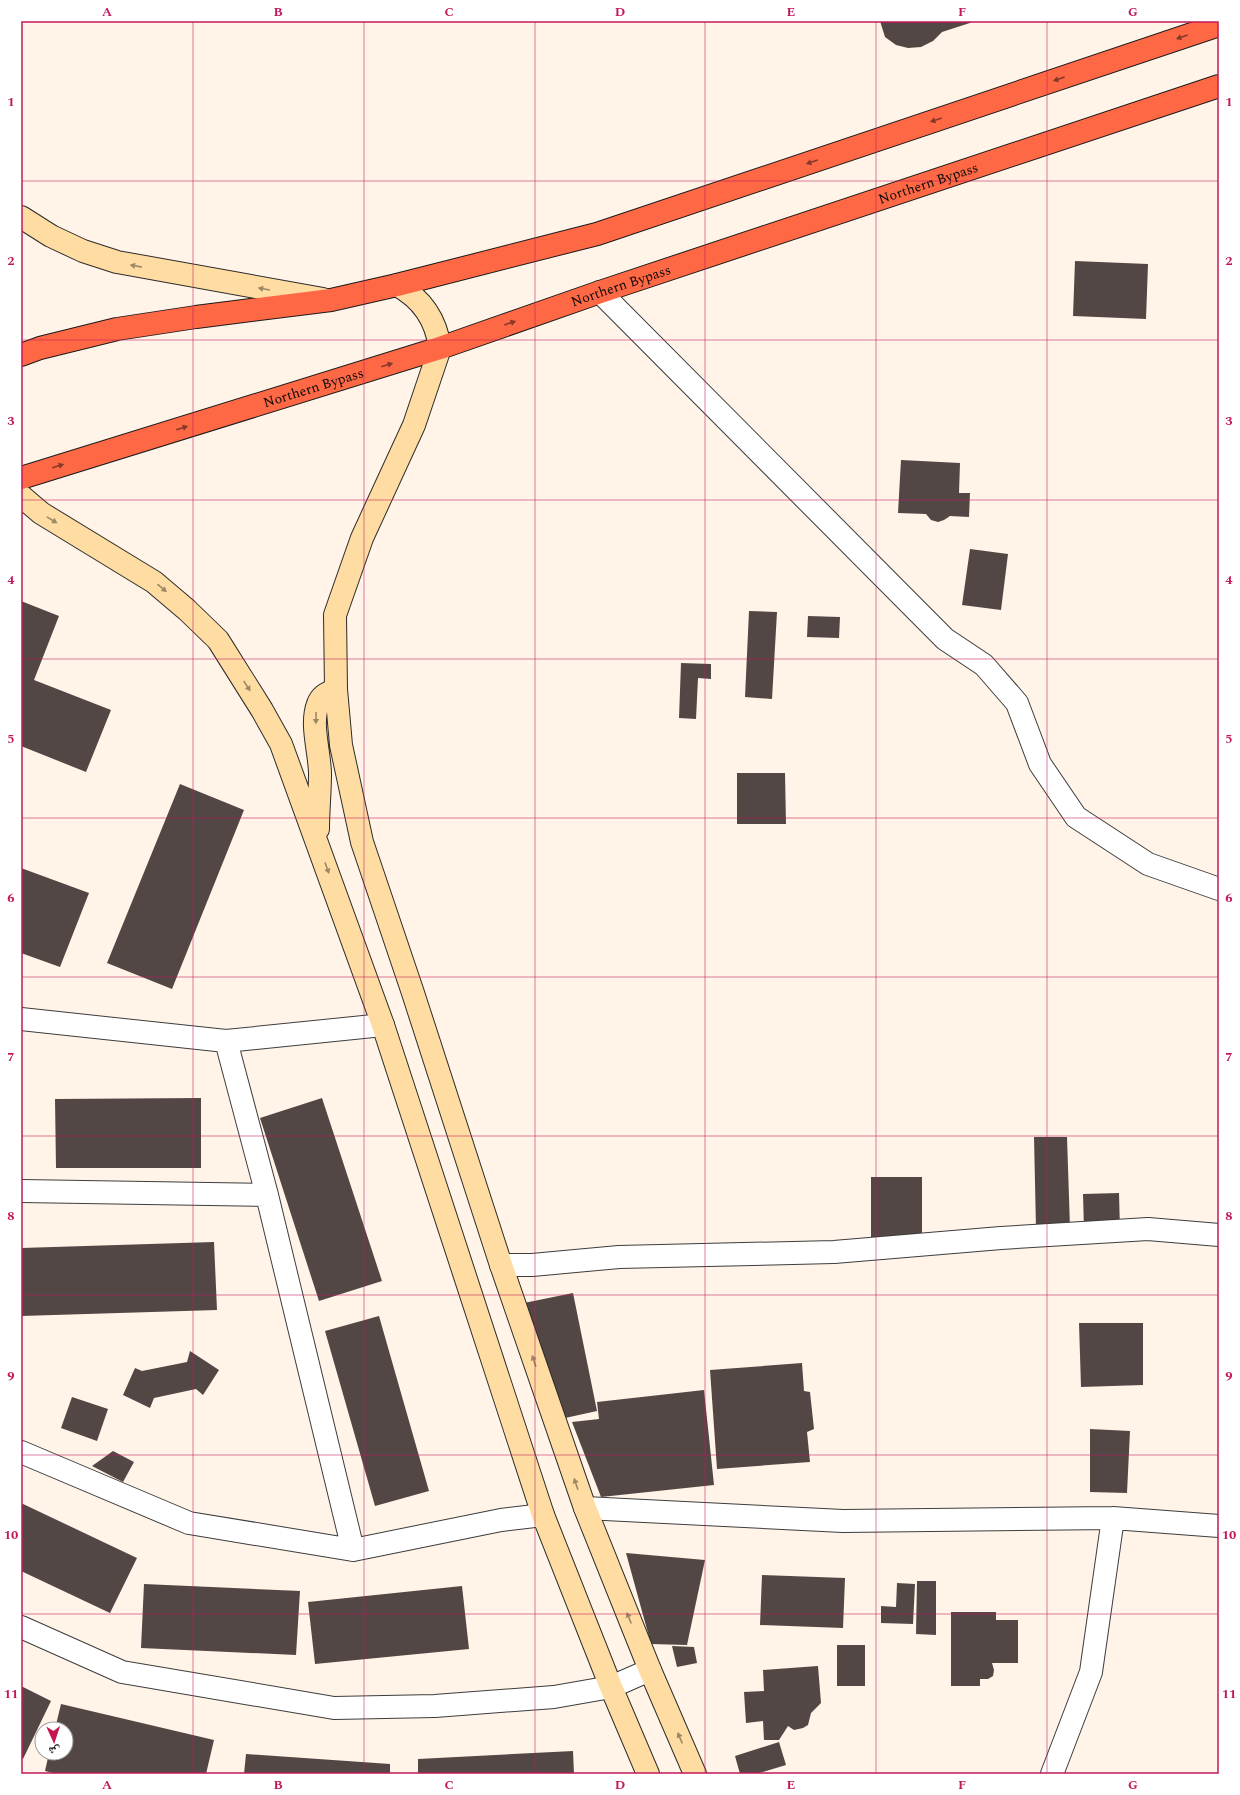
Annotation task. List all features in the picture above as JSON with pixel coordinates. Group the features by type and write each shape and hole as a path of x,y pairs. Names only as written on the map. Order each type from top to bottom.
{"highway":[{"path":"21,355 40,348 117,329 196,317 330,300 397,285 597,234 1219,25"},
{"name":"Northern Bypass","path":"21,478 440,348 600,292 1219,86"}],"main road":[{"path":"21,217 51,236 70,245 117,262 330,300"},
{"path":"397,285 419,300 428,311 438,335 440,348 414,425 362,538 335,615 336,689 341,745 362,842 413,993 501,1265 585,1508 650,1670 695,1774"},
{"path":"21,496 41,513 154,582 187,610 218,640 262,710 281,744 383,1024 543,1515 611,1687 648,1774"},
{"path":"318,844 320,773 317,748 316,713 318,703 322,695 336,689"}],"street":[{"path":"600,292 945,639 984,665 1017,703 1040,764 1076,817 1148,864 1219,889"},
{"path":"21,1019 226,1041 383,1024"},
{"path":"226,1041 266,1195 353,1550"},
{"path":"21,1191 266,1195"},
{"path":"501,1265 532,1265 620,1257 834,1252 1001,1238 1148,1229 1219,1235"},
{"path":"21,1452 188,1523 353,1550 501,1520 543,1515"},
{"path":"585,1508 843,1521 1113,1518 1219,1526"},
{"path":"1052,1774 1091,1672 1113,1518"},
{"path":"21,1627 122,1672 334,1708 435,1706 554,1696 611,1687 650,1670"}],"building":[{"path":"880,21 976,21 942,32 933,41 921,47 908,48 896,45 885,37"},
{"path":"1075,261 1148,264 1146,319 1073,316"},
{"path":"901,460 960,463 959,493 970,493 969,517 950,516 938,522 931,520 926,514 898,513"},
{"path":"970,549 1008,554 1001,610 962,605"},
{"path":"21,601 59,616 34,680 111,710 86,772 21,746"},
{"path":"749,611 777,612 772,699 745,697"},
{"path":"808,616 840,617 839,638 807,637"},
{"path":"681,663 711,664 711,679 698,678 696,719 679,718"},
{"path":"737,773 785,773 786,824 737,824"},
{"path":"180,784 244,810 172,989 107,963"},
{"path":"21,868 89,893 60,967 21,953"},
{"path":"201,1098 201,1168 56,1168 55,1099"},
{"path":"322,1098 382,1281 319,1301 260,1118"},
{"path":"1034,1137 1067,1137 1070,1228 1036,1229"},
{"path":"871,1177 922,1177 922,1240 871,1239"},
{"path":"1119,1193 1120,1230 1084,1231 1083,1194"},
{"path":"214,1242 217,1310 21,1316 21,1248"},
{"path":"573,1293 597,1411 556,1420 519,1304"},
{"path":"379,1316 429,1491 375,1506 325,1331"},
{"path":"1079,1323 1143,1323 1143,1385 1081,1387"},
{"path":"190,1351 219,1370 203,1395 196,1389 154,1398 150,1408 123,1395 135,1368 142,1371 187,1362"},
{"path":"802,1363 804,1391 810,1392 814,1429 807,1432 810,1462 717,1469 710,1370"},
{"path":"704,1390 714,1485 601,1497 572,1422 599,1419 597,1402"},
{"path":"72,1397 108,1409 97,1441 61,1428"},
{"path":"1090,1429 1130,1431 1127,1493 1090,1492"},
{"path":"113,1451 134,1462 123,1482 92,1466"},
{"path":"21,1503 137,1558 110,1613 21,1571"},
{"path":"626,1553 705,1560 687,1645 651,1644"},
{"path":"762,1575 845,1578 843,1628 760,1625"},
{"path":"917,1581 936,1581 936,1635 916,1634"},
{"path":"897,1583 915,1584 913,1624 881,1623 881,1606 896,1607"},
{"path":"144,1584 300,1591 296,1655 141,1648"},
{"path":"462,1586 469,1649 315,1664 308,1602"},
{"path":"951,1612 996,1612 996,1620 1018,1620 1018,1663 992,1663 994,1670 993,1676 988,1679 980,1679 980,1686 951,1686"},
{"path":"837,1645 865,1645 865,1686 837,1686"},
{"path":"672,1646 694,1647 697,1663 677,1667"},
{"path":"818,1666 821,1703 811,1713 808,1725 794,1730 788,1726 779,1740 764,1740 763,1721 746,1723 744,1692 764,1691 763,1670"},
{"path":"21,1686 51,1701 41,1721 34,1721 34,1736 23,1759 21,1758"},
{"path":"61,1704 214,1740 206,1774 57,1774 45,1771 47,1761 74,1761 74,1721 57,1721"},
{"path":"779,1742 786,1765 756,1774 740,1774 735,1756"},
{"path":"573,1751 574,1774 418,1774 418,1759"},
{"path":"246,1754 390,1764 390,1774 244,1774"}]}
